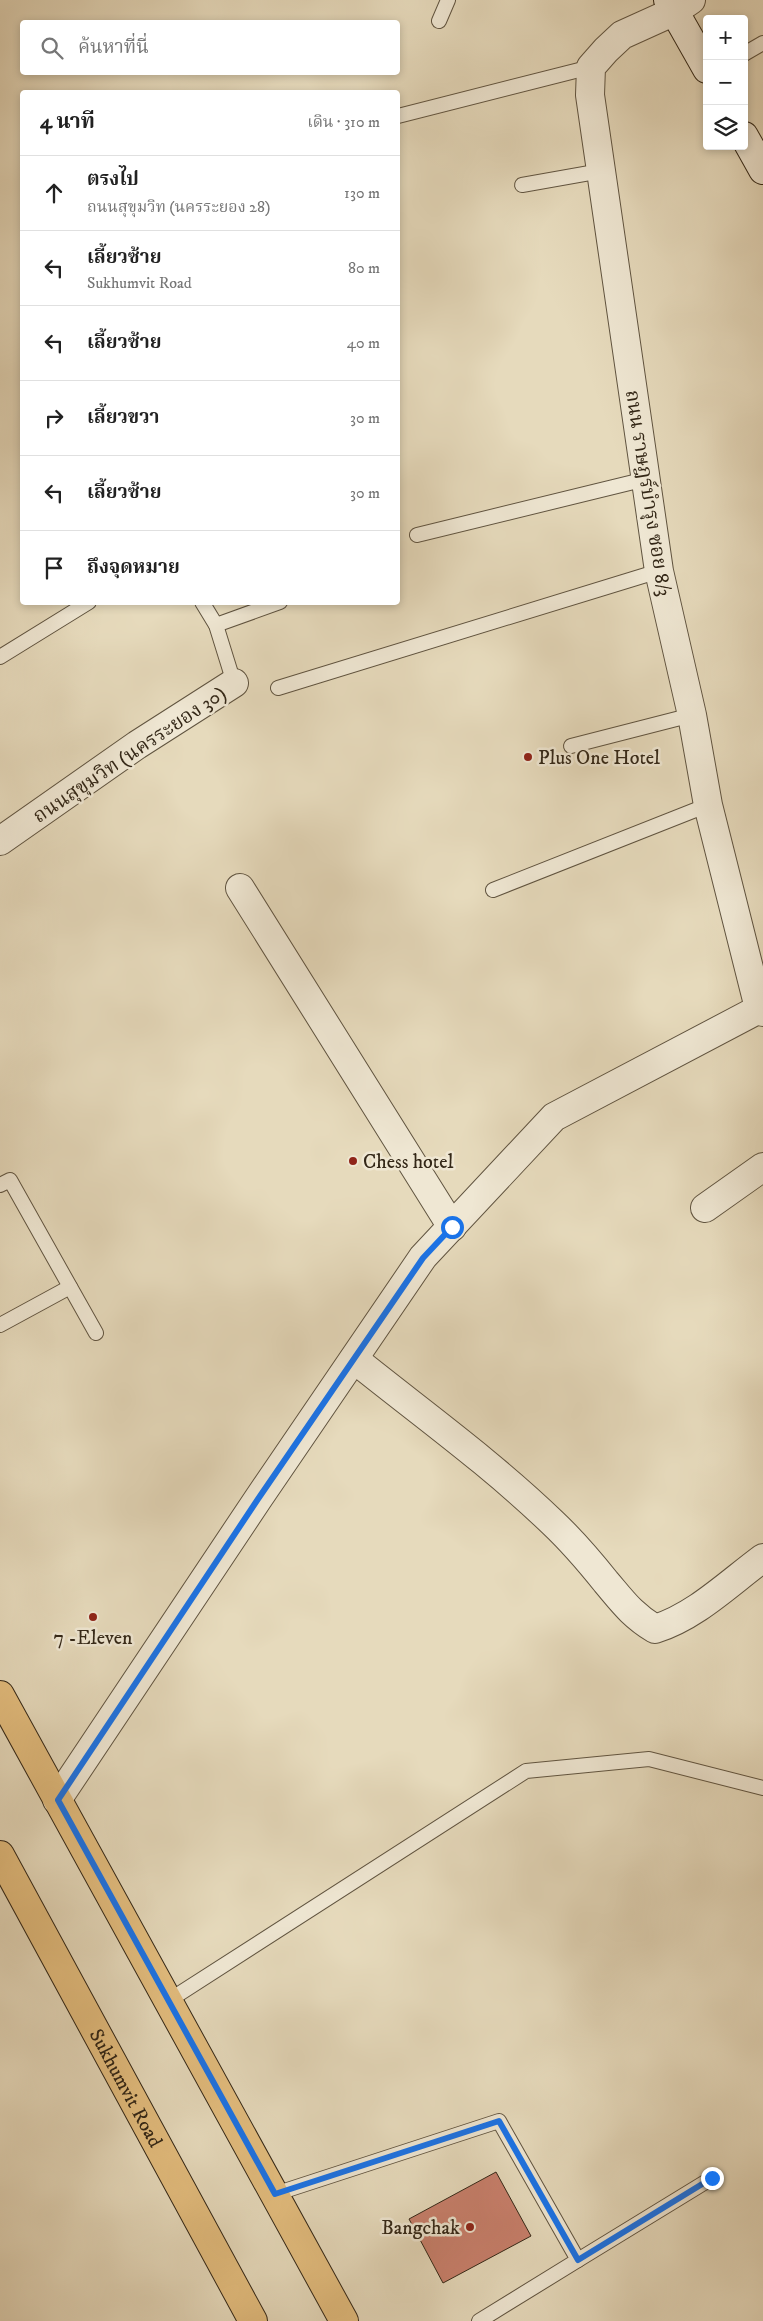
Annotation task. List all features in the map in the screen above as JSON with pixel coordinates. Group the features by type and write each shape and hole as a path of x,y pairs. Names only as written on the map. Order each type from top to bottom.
{"main road":[{"path":"0,1695 344,2321"},
{"name":"Sukhumvit Road","path":"3,1872 253,2321"}],"street":[{"path":"591,67 622,35 678,4 703,60"},
{"name":"ถนน ราษฎร์บำรุง ซอย 8/3","path":"591,67 590,95 659,571 692,715 708,805 762,1009"},
{"path":"748,143 763,170"},
{"name":"ถนนสุขุมวิท (นครระยอง 30)","path":"0,841 137,745 234,683"},
{"path":"240,888 452,1227"},
{"path":"58,1800 423,1258 554,1117 762,1009"},
{"path":"705,1208 763,1167"},
{"path":"354,1359 497,1472 540,1511 606,1581 628,1609 640,1620 655,1628 674,1623 690,1613 763,1558"}],"lane":[{"path":"439,21 448,0"},
{"path":"748,52 763,43"},
{"path":"400,115 591,67"},
{"path":"522,185 601,172"},
{"path":"418,535 646,480"},
{"path":"278,688 659,571"},
{"path":"0,657 84,605"},
{"path":"204,605 216,625 234,683"},
{"path":"216,625 272,605"},
{"path":"571,746 692,715"},
{"path":"493,890 708,805"},
{"path":"0,1185 10,1180 96,1333"},
{"path":"0,1325 70,1287"},
{"path":"168,2001 526,1771 649,1760 763,1788"},
{"path":"275,2194 499,2121 578,2260"},
{"path":"479,2321 712,2178"}],"building":[{"name":"Bangchak","path":"496,2172 531,2236 443,2283 409,2219"}],"place":[{"name":"Plus One Hotel","path":"528,757"},
{"name":"Chess hotel","path":"353,1161"},
{"name":"7 -Eleven","path":"93,1617"},
{"name":"Bangchak","path":"470,2227"}],"route":[{"path":"452,1227 423,1258 258,1499 58,1800 275,2194 499,2121 578,2260 712,2178"}]}
